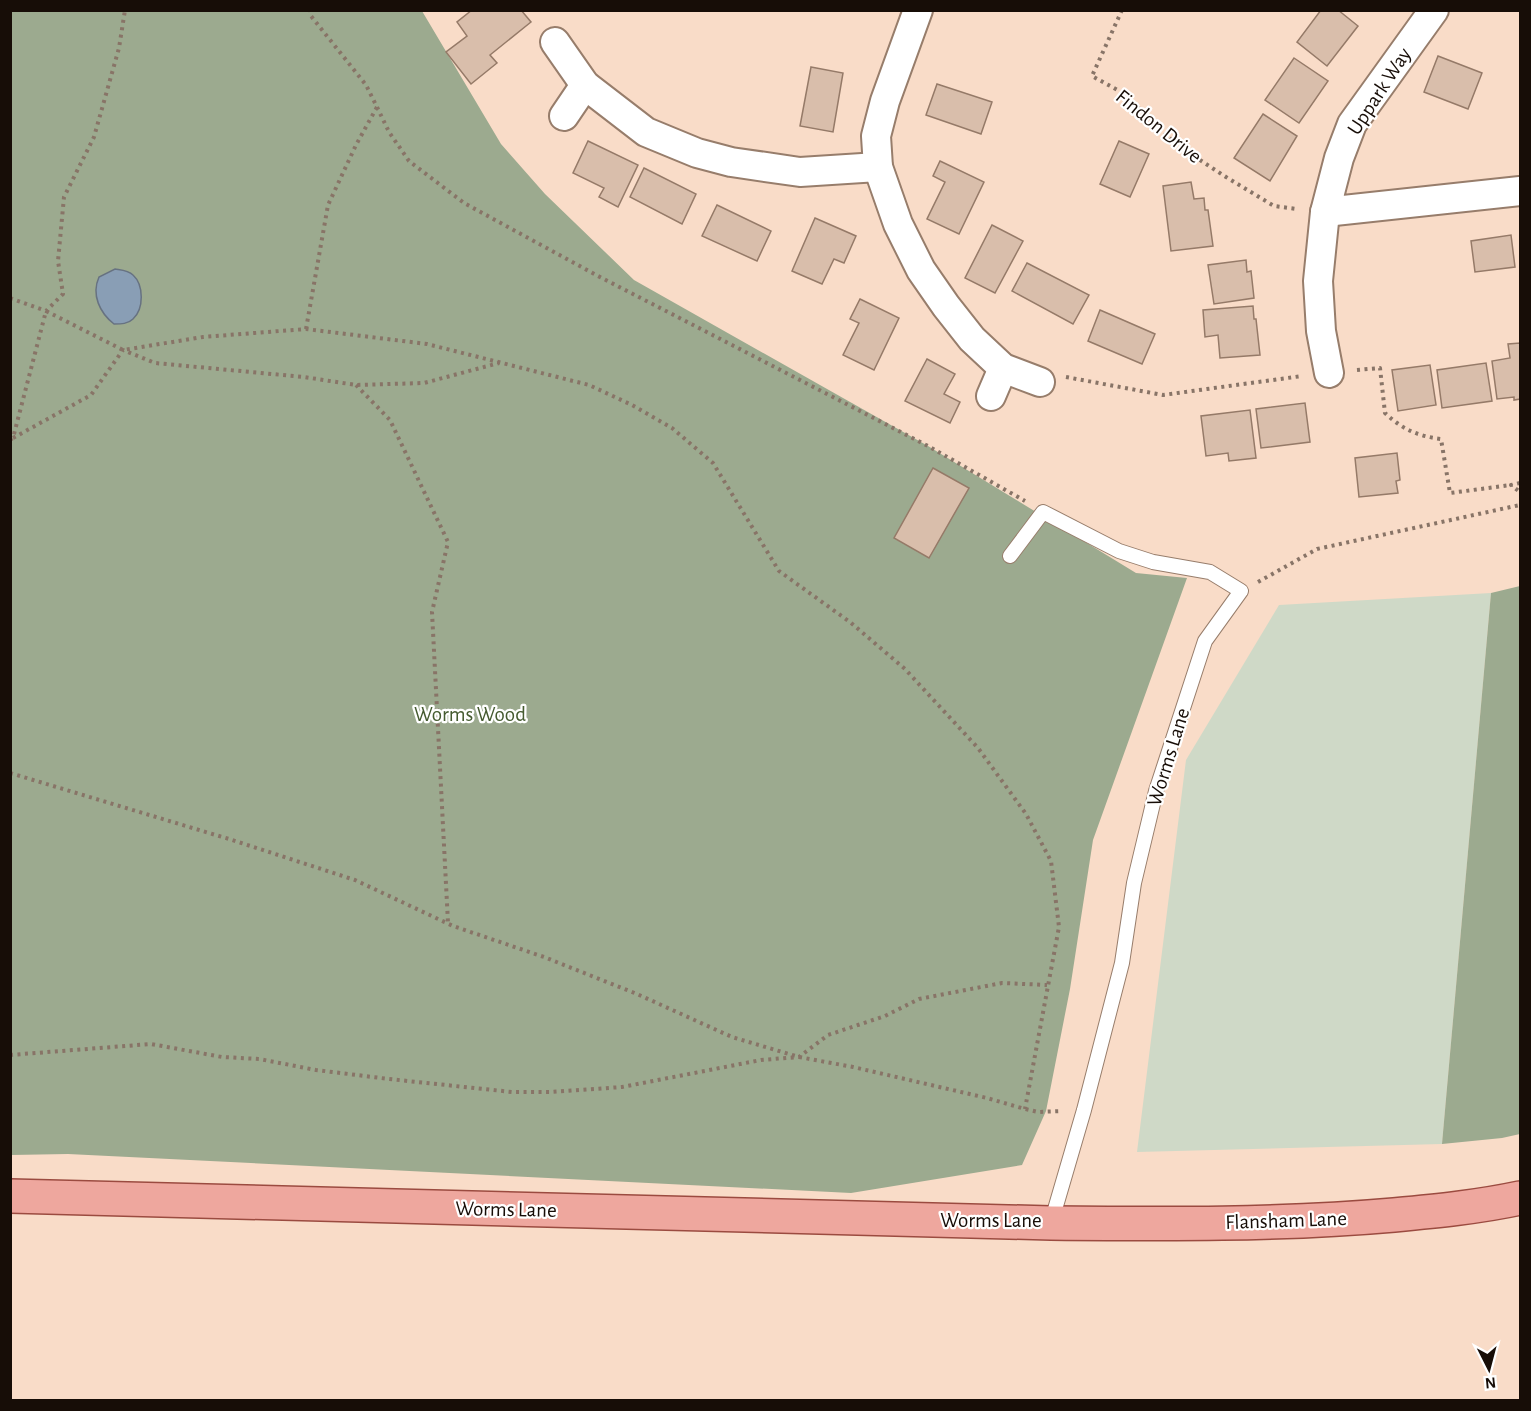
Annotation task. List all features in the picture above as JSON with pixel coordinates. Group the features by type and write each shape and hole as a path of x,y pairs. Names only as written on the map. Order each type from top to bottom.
{"main road":[{"name":"Worms Lane","path":"10,1196 1051,1223"},
{"name":"Flansham Lane","path":"1051,1223 1191,1224 1327,1221 1477,1207 1521,1198"}],"street":[{"path":"918,10 885,101 876,136 878,167 898,224 921,270 972,339 1003,368 1040,382"},
{"name":"Uppark Way","path":"1329,373 1321,331 1318,281 1325,212 1339,158 1352,124 1434,10"},
{"path":"555,42 585,85 645,132 697,153 731,162 801,172 878,167"},
{"path":"564,116 585,85"},
{"path":"1325,212 1521,191"},
{"path":"992,396 1003,368"}],"lane":[{"path":"1010,556 1043,512 1119,551 1153,562 1210,572 1241,591"},
{"name":"Worms Lane","path":"1051,1223 1084,1110 1122,963 1134,883 1156,791 1205,641 1241,591"}],"path":[{"path":"12,439 46,310 63,294 58,261 64,197 94,137 119,48 125,10"},
{"path":"310,10 311,16 366,85 389,132 409,161 464,203 598,276 928,446 1043,512"},
{"name":"Findon Drive","path":"1122,10 1092,76 1123,93 1177,145 1274,206 1325,212"},
{"path":"306,329 328,205 377,107"},
{"path":"10,298 46,310 123,350 155,363 304,377 356,385 424,383 499,363"},
{"path":"12,439 91,395 123,350 203,337 306,329 427,345 589,385 633,405 672,428 713,463 779,572 850,622 905,669 978,748 1026,814 1051,861 1059,927 1025,1109"},
{"path":"1040,382 1060,376 1163,395 1380,368 1385,412 1412,433 1441,439 1450,493 1521,483"},
{"path":"356,385 390,420 448,542 432,612 448,923"},
{"path":"1511,485 1521,492"},
{"path":"1241,591 1317,549 1521,505"},
{"path":"10,773 229,839 355,880 448,923 544,957 637,994 732,1037 798,1057 853,1067 1038,1112"},
{"path":"10,1055 151,1044 222,1057 259,1059 326,1072 468,1088 541,1092 622,1087 760,1060 798,1057 828,1035 885,1016 919,999 1002,983 1047,985"}],"green space":[{"name":"Worms Wood","path":"10,11 422,11 501,144 545,194 634,280 928,446 1136,573 1187,578 1093,840 1070,989 1046,1111 1022,1165 851,1193 68,1154 11,1155"},
{"path":"1520,586 1520,1134 1442,1144 1491,593"},
{"path":"1491,593 1442,1144 1137,1152 1186,760 1279,605"}],"water":[{"path":"115,269 127,271 137,279 141,291 141,303 137,315 131,321 114,324 101,309 96,290 99,277"}],"building":[{"path":"472,10 521,10 531,22 490,55 497,63 471,84 446,52 467,36 457,22"},
{"path":"1321,10 1338,10 1358,26 1327,66 1297,42"},
{"path":"1438,56 1482,73 1468,109 1424,92"},
{"path":"1294,58 1328,81 1299,123 1265,100"},
{"path":"811,67 843,73 833,132 800,126"},
{"path":"937,84 992,102 981,134 926,115"},
{"path":"1263,114 1297,136 1270,181 1234,158"},
{"path":"588,141 638,165 618,207 599,197 604,188 573,173"},
{"path":"1119,141 1149,154 1130,197 1100,184"},
{"path":"940,161 984,182 959,234 927,219 945,182 933,176"},
{"path":"644,168 696,194 682,224 630,197"},
{"path":"1191,182 1194,199 1204,198 1213,246 1171,251 1163,186"},
{"path":"717,205 771,231 757,261 702,236"},
{"path":"815,218 856,236 844,263 834,259 822,284 792,271"},
{"path":"992,225 1023,241 995,293 965,278"},
{"path":"1511,235 1515,267 1475,272 1471,241"},
{"path":"1246,260 1247,272 1251,271 1254,298 1214,304 1208,265"},
{"path":"1027,263 1089,295 1073,324 1012,291"},
{"path":"860,299 899,318 874,370 843,355 859,323 850,319"},
{"path":"1253,306 1260,355 1220,358 1218,335 1205,337 1203,310"},
{"path":"1100,310 1155,334 1142,364 1088,341"},
{"path":"1520,343 1520,399 1514,400 1514,397 1497,399 1492,361 1510,358 1508,344"},
{"path":"927,359 955,374 944,394 960,402 950,423 905,401"},
{"path":"1486,363 1492,401 1442,408 1437,370"},
{"path":"1430,365 1436,405 1398,411 1392,370"},
{"path":"1305,403 1310,442 1261,448 1256,409"},
{"path":"1250,410 1256,458 1229,461 1228,453 1206,456 1201,416"},
{"path":"1397,453 1400,480 1396,481 1398,493 1359,497 1355,458"},
{"path":"933,468 969,488 929,558 894,538"}]}
